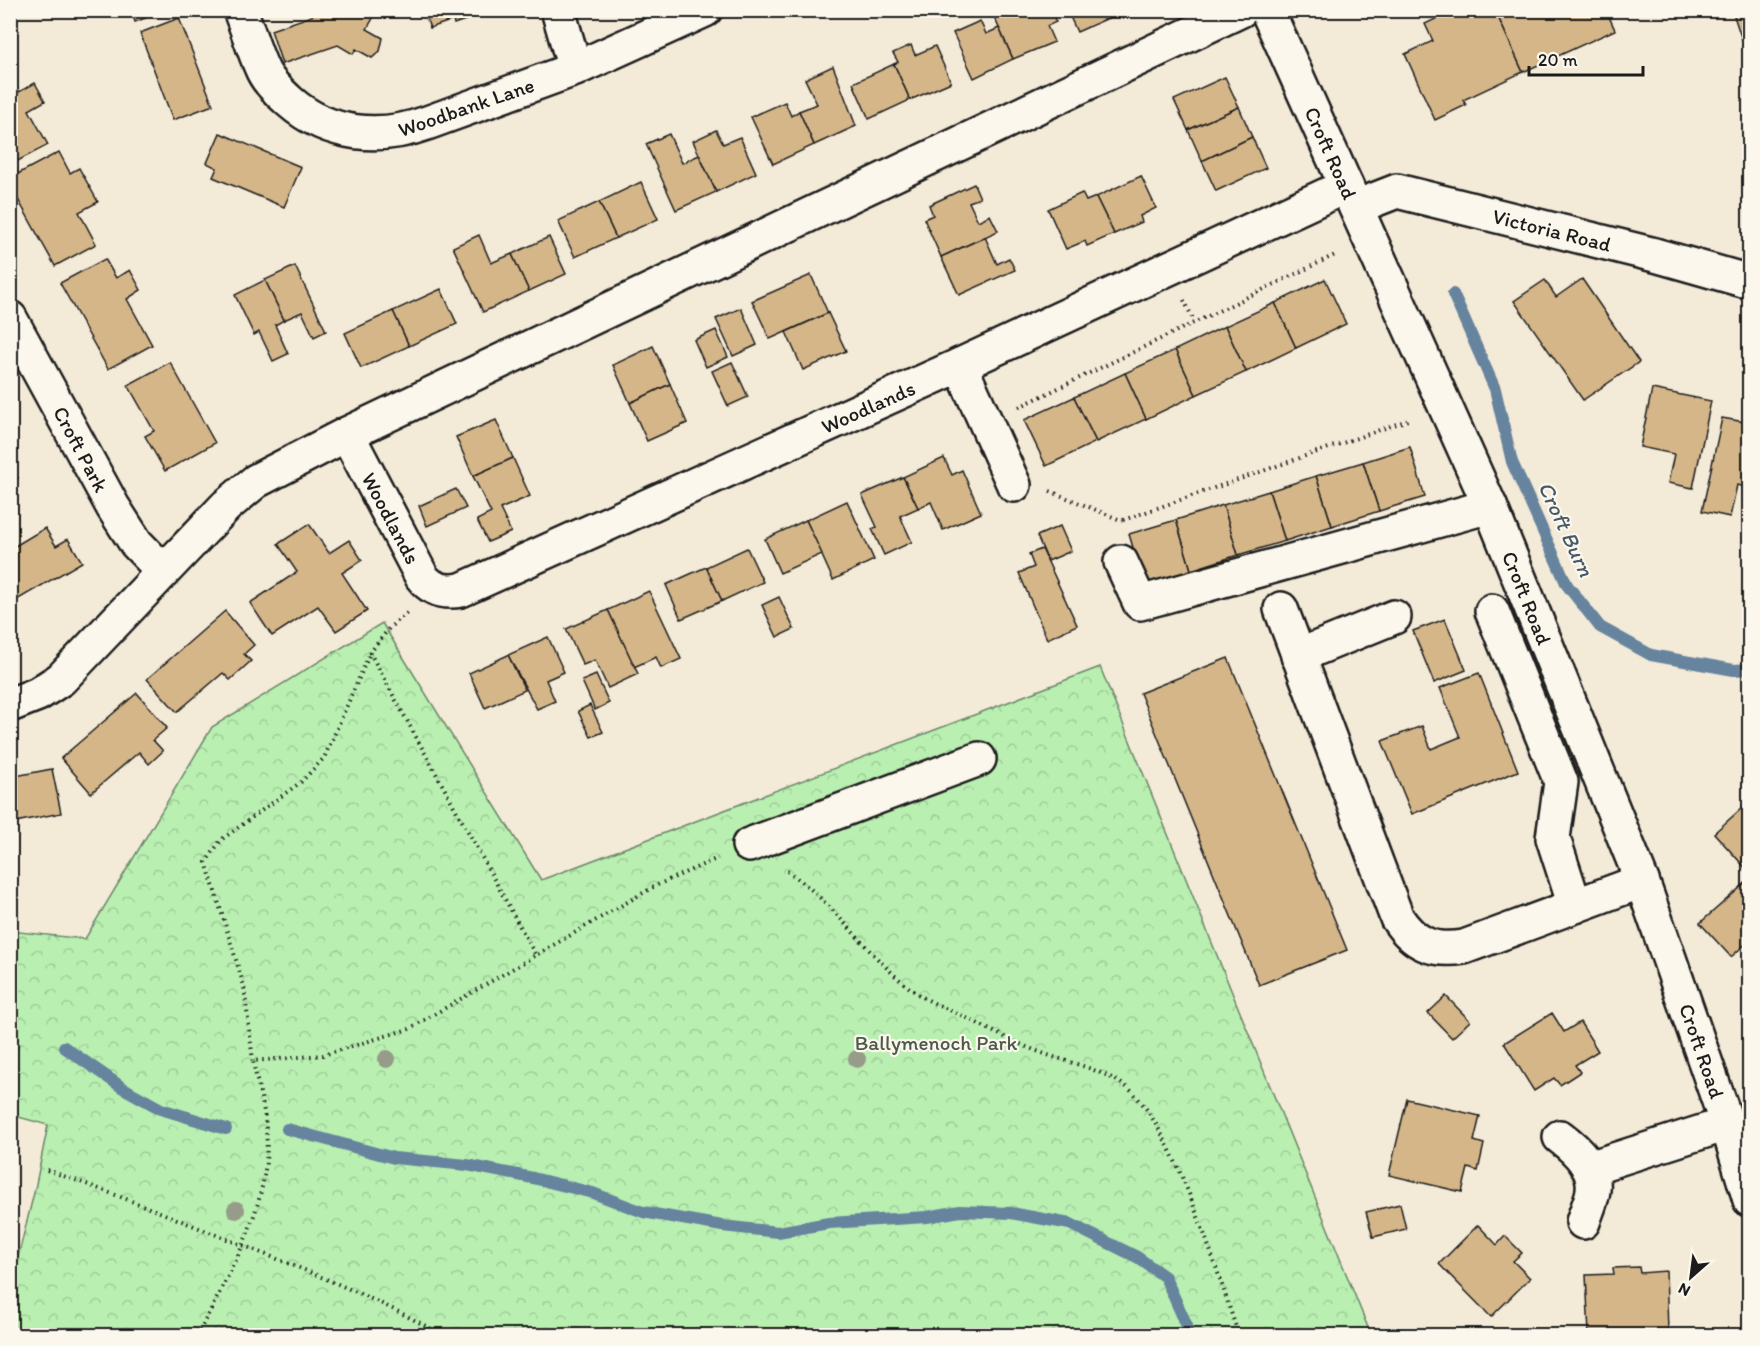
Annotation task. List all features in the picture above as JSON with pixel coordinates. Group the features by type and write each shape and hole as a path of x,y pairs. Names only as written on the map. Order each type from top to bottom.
{"street":[{"name":"Woodbank Lane","path":"240,10 263,72 279,92 297,108 319,121 364,134 407,130 575,69 705,10"},
{"path":"558,10 575,69"},
{"path":"10,705 38,694 61,679 226,506 256,481 347,434 1241,10"},
{"name":"Croft Road","path":"1266,10 1490,506 1642,881 1728,1124 1749,1200"},
{"name":"Victoria Road","path":"1351,197 1396,191 1655,255 1749,282"},
{"name":"Woodlands","path":"347,434 426,583 442,591 462,590 960,365 1351,197"},
{"name":"Croft Park","path":"10,318 113,507 136,543 163,571"},
{"path":"960,365 1014,485"},
{"path":"1121,562 1140,603 1490,506"},
{"path":"1281,609 1397,918 1416,941 1430,947 1447,950 1464,947 1642,881"},
{"path":"1492,611 1561,782 1553,838 1575,906"},
{"path":"1298,656 1394,617"},
{"path":"749,845 980,759"},
{"path":"1588,1168 1728,1124"},
{"path":"1560,1137 1577,1150 1588,1168 1593,1189 1583,1222"}],"path":[{"path":"986,423 1194,321 1370,239"},
{"path":"1014,485 1058,492 1123,520 1445,406"},
{"path":"1121,562 1126,557 1123,520"},
{"path":"197,1335 244,1244 262,1182 267,1130 253,1061 244,986 206,862 221,840 301,782 324,758 370,653 390,627 418,603 426,583"},
{"path":"370,653 535,954"},
{"path":"253,1061 323,1054 409,1029 655,886 749,845 812,888 845,921 881,965 920,995 1028,1048 1102,1074 1126,1086 1147,1110 1164,1140 1198,1216 1239,1335"},
{"path":"47,1170 133,1200 244,1244 394,1307 444,1335"}],"green space":[{"name":"Ballymenoch Park","path":"382,623 541,880 1100,667 1371,1335 11,1335 11,1285 48,1125 11,1115 10,931 85,939 212,727"}],"building":[{"path":"131,10 166,10 135,22"},
{"path":"315,10 377,11 367,29 383,38 380,51 372,58 356,49 353,54 338,45 282,64 271,30 312,16"},
{"path":"423,10 494,10 454,24 453,20 430,28"},
{"path":"991,10 1050,10 1056,22 1047,26 1054,42 1013,59"},
{"path":"1067,10 1113,10 1115,15 1077,32"},
{"path":"1454,10 1495,10 1523,72 1463,100 1466,105 1435,120 1405,54 1433,41 1425,24"},
{"path":"1495,10 1606,10 1615,30 1523,72"},
{"path":"1732,10 1750,10 1750,48 1745,49"},
{"path":"179,18 213,105 173,120 140,33"},
{"path":"980,21 986,34 999,28 1013,59 974,78 953,33"},
{"path":"911,45 915,55 935,46 951,82 910,100 894,64 898,62 893,53"},
{"path":"894,64 910,100 869,119 853,83"},
{"path":"833,66 856,126 814,145 799,111 817,104 805,79"},
{"path":"10,77 19,92 35,83 45,101 29,110 48,145 10,165"},
{"path":"1225,77 1239,107 1188,130 1174,100"},
{"path":"785,102 791,116 799,111 814,145 773,164 751,117"},
{"path":"1239,107 1252,137 1202,161 1188,130"},
{"path":"716,130 723,144 740,137 756,173 716,192 693,141"},
{"path":"220,133 301,167 284,207 213,177 217,168 207,163"},
{"path":"669,134 682,163 699,155 716,192 676,210 646,144"},
{"path":"1252,137 1266,168 1216,191 1202,161"},
{"path":"59,152 70,173 79,168 98,202 79,212 96,244 55,266 10,185 10,178"},
{"path":"1141,176 1156,208 1140,216 1142,222 1114,234 1096,197"},
{"path":"641,182 658,219 616,238 599,202"},
{"path":"974,184 980,198 969,202 978,221 990,215 998,231 941,257 924,219 933,215 929,205"},
{"path":"1082,193 1086,201 1096,197 1114,234 1087,246 1085,241 1066,249 1048,209"},
{"path":"599,202 616,238 575,257 558,221"},
{"path":"479,235 491,263 512,254 529,291 483,312 453,247"},
{"path":"549,237 566,274 529,291 512,254"},
{"path":"985,237 997,264 1009,258 1015,270 959,295 941,257"},
{"path":"105,259 116,278 130,270 141,290 127,299 152,345 108,369 60,283"},
{"path":"295,266 326,331 314,337 302,312 284,320 265,280"},
{"path":"811,275 828,313 770,339 752,301"},
{"path":"1325,279 1346,324 1296,348 1275,303"},
{"path":"1582,279 1639,362 1583,400 1514,301 1545,280 1556,297"},
{"path":"265,280 284,320 275,325 288,354 273,361 259,332 254,335 235,295"},
{"path":"441,289 457,324 409,346 393,311"},
{"path":"1275,303 1296,348 1246,372 1225,326"},
{"path":"741,308 757,345 733,356 716,319"},
{"path":"393,311 409,346 361,368 345,333"},
{"path":"828,313 846,351 803,370 786,332"},
{"path":"1225,326 1246,372 1196,395 1175,350"},
{"path":"716,330 728,357 706,367 694,340"},
{"path":"653,346 670,384 630,403 613,365"},
{"path":"1175,350 1196,395 1146,419 1125,373"},
{"path":"170,362 215,443 165,471 145,436 154,431 128,385"},
{"path":"732,362 748,397 728,406 712,371"},
{"path":"1125,373 1146,419 1096,442 1074,397"},
{"path":"670,384 687,423 647,441 630,403"},
{"path":"1652,389 1711,401 1693,488 1668,483 1674,454 1640,447"},
{"path":"1074,397 1096,442 1046,466 1024,420"},
{"path":"1722,418 1750,423 1750,488 1737,485 1730,517 1702,511"},
{"path":"496,420 513,458 473,476 456,437"},
{"path":"1410,447 1425,497 1379,511 1363,462"},
{"path":"513,458 530,496 500,509 511,532 488,542 477,520 491,513 473,476"},
{"path":"944,458 952,475 962,470 981,513 943,530 931,502 918,508 903,477"},
{"path":"1363,462 1379,511 1332,526 1316,476"},
{"path":"10,464 18,478 10,481"},
{"path":"1316,476 1332,526 1285,541 1269,491"},
{"path":"903,477 918,508 900,516 912,542 884,555 872,529 877,527 862,495"},
{"path":"456,489 466,508 427,526 419,506"},
{"path":"1269,491 1285,541 1238,555 1223,505"},
{"path":"847,501 874,560 833,580 806,520"},
{"path":"1223,505 1238,555 1191,570 1176,520"},
{"path":"806,520 822,554 780,573 765,539"},
{"path":"1176,520 1191,570 1144,585 1129,534"},
{"path":"309,524 329,553 349,540 362,560 342,573 367,611 336,631 318,606 272,636 250,603 297,572 278,544"},
{"path":"1060,526 1071,551 1048,561 1037,536"},
{"path":"45,528 56,546 68,539 82,562 10,604 10,549"},
{"path":"747,548 763,582 722,601 706,567"},
{"path":"1042,549 1077,625 1047,639 1019,573 1034,567 1029,554"},
{"path":"706,567 722,601 681,619 666,585"},
{"path":"649,591 681,659 661,668 656,657 634,667 608,610"},
{"path":"779,597 794,629 777,637 762,605"},
{"path":"608,610 638,674 608,688 595,660 583,665 566,629"},
{"path":"225,611 254,645 244,654 251,661 230,680 223,673 177,712 147,679"},
{"path":"1445,619 1466,670 1434,683 1413,631"},
{"path":"548,637 564,672 546,680 555,701 537,709 508,655"},
{"path":"508,655 525,690 485,708 469,673"},
{"path":"1228,658 1347,950 1259,985 1140,693"},
{"path":"1479,673 1518,771 1412,814 1382,741 1422,726 1431,749 1460,737 1440,688"},
{"path":"596,675 609,703 595,710 582,681"},
{"path":"137,693 167,728 153,740 163,751 149,764 139,752 91,793 61,758"},
{"path":"590,705 603,732 591,737 578,711"},
{"path":"52,769 61,813 10,823 10,777"},
{"path":"1750,801 1750,873 1714,833"},
{"path":"1750,879 1750,940 1731,957 1700,923"},
{"path":"1446,996 1470,1021 1452,1038 1428,1013"},
{"path":"1552,1013 1564,1032 1580,1022 1598,1051 1575,1065 1580,1072 1560,1085 1554,1078 1534,1091 1504,1043"},
{"path":"1407,1099 1480,1116 1474,1141 1484,1144 1478,1171 1468,1168 1462,1192 1389,1175"},
{"path":"1400,1204 1406,1229 1373,1237 1366,1212"},
{"path":"1478,1225 1497,1245 1505,1236 1522,1253 1513,1261 1530,1278 1491,1317 1439,1264"},
{"path":"1639,1267 1640,1273 1666,1271 1668,1331 1589,1334 1586,1275 1614,1274 1613,1268"}],"waterway":[{"name":"Croft Burn","path":"1453,294 1495,389 1512,462 1567,585 1600,627 1651,655 1734,670 1750,669"},
{"path":"64,1047 123,1088 161,1109 226,1129"},
{"path":"287,1129 394,1158 467,1165 533,1178 593,1193 643,1212 722,1226 778,1232 829,1223 927,1217 960,1211 1011,1213 1070,1224 1137,1257 1165,1277 1187,1326 1186,1336"}]}
